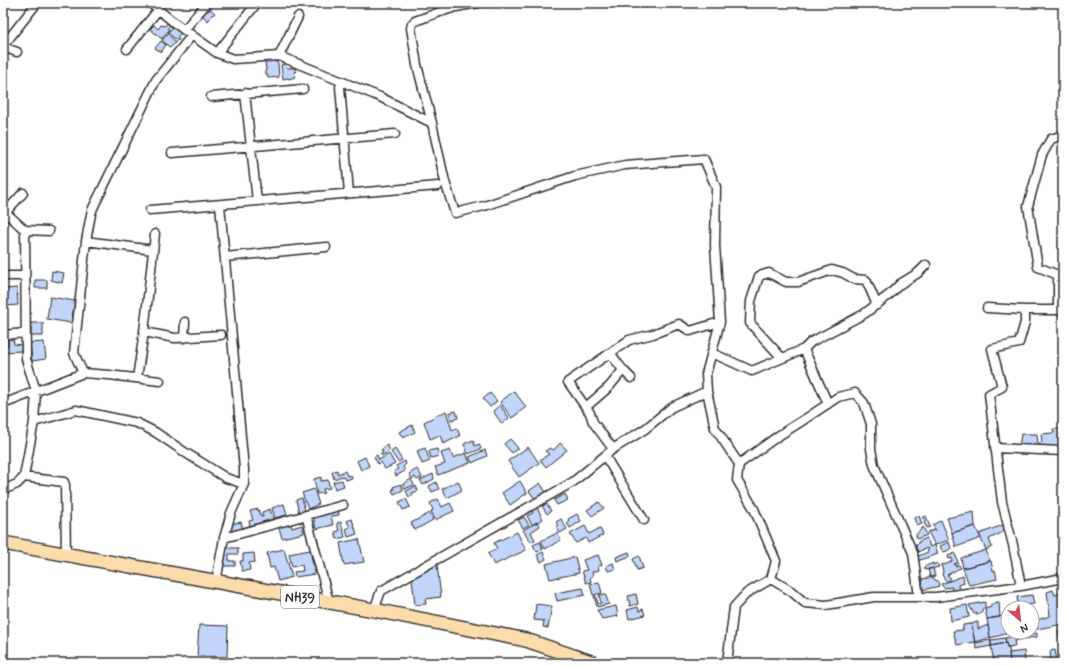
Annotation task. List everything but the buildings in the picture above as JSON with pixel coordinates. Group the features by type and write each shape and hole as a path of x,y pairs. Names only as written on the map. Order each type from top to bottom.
{"main road":[{"name":"NH39","path":"3,543 374,610 526,640 594,663"}],"street":[{"path":"17,52 3,47 38,3"},
{"path":"150,3 184,30 217,53 233,59 279,56 380,97 432,123"},
{"path":"184,30 207,3"},
{"path":"217,53 257,3"},
{"path":"478,3 455,5 414,22 411,28 417,65 445,182 455,213 484,206 575,176 625,165 704,158 716,187 715,245 720,322 706,374 707,391 715,428 739,464 737,480 754,508 776,561 771,579 747,593 734,607 727,663"},
{"path":"127,49 158,10"},
{"path":"279,56 298,17"},
{"path":"83,373 74,353 86,241 91,214 156,80 192,35"},
{"path":"340,87 349,193"},
{"path":"211,96 303,89"},
{"path":"245,93 256,201"},
{"path":"172,154 395,134"},
{"path":"987,308 1061,310 1058,275 1038,268 1028,206 1042,155 1051,139 1063,135"},
{"path":"150,210 438,186"},
{"path":"23,193 4,213 25,230 49,231"},
{"path":"216,582 224,538 231,513 244,484 244,469 220,204"},
{"path":"3,490 17,484 24,477 34,422 36,391 26,359 25,230"},
{"path":"137,378 144,332 155,234"},
{"path":"86,241 153,250"},
{"path":"225,257 326,247"},
{"path":"712,353 752,371 804,349 811,342 864,314 877,305 900,284 918,274 926,265"},
{"path":"782,358 750,323 751,301 759,276 769,273 786,282 798,282 832,270 843,272 854,278 866,280 877,305"},
{"path":"3,276 25,276"},
{"path":"1021,586 1013,545 1002,502 989,394 1002,387 992,349 1019,343 1025,322 1025,310"},
{"path":"184,338 185,322"},
{"path":"613,449 593,422 590,413 568,382 629,340 653,334 679,324 690,331 720,322"},
{"path":"144,332 175,338 221,335"},
{"path":"3,335 25,333"},
{"path":"804,349 828,404"},
{"path":"610,353 631,378"},
{"path":"586,407 609,387 623,370"},
{"path":"3,404 83,373 160,381"},
{"path":"374,610 381,591 573,482 613,449 645,430 672,407 707,391"},
{"path":"739,464 778,436 838,397 855,393 864,403 871,424 871,448 874,465 913,553 919,597"},
{"path":"34,422 76,410 137,423 154,432 226,478 244,484"},
{"path":"995,448 1063,451"},
{"path":"605,456 644,520"},
{"path":"24,477 64,482 66,555"},
{"path":"224,538 343,504"},
{"path":"306,515 329,602"},
{"path":"771,579 791,591 805,603 826,605 874,597 936,597 1021,586 1063,578"}]}
